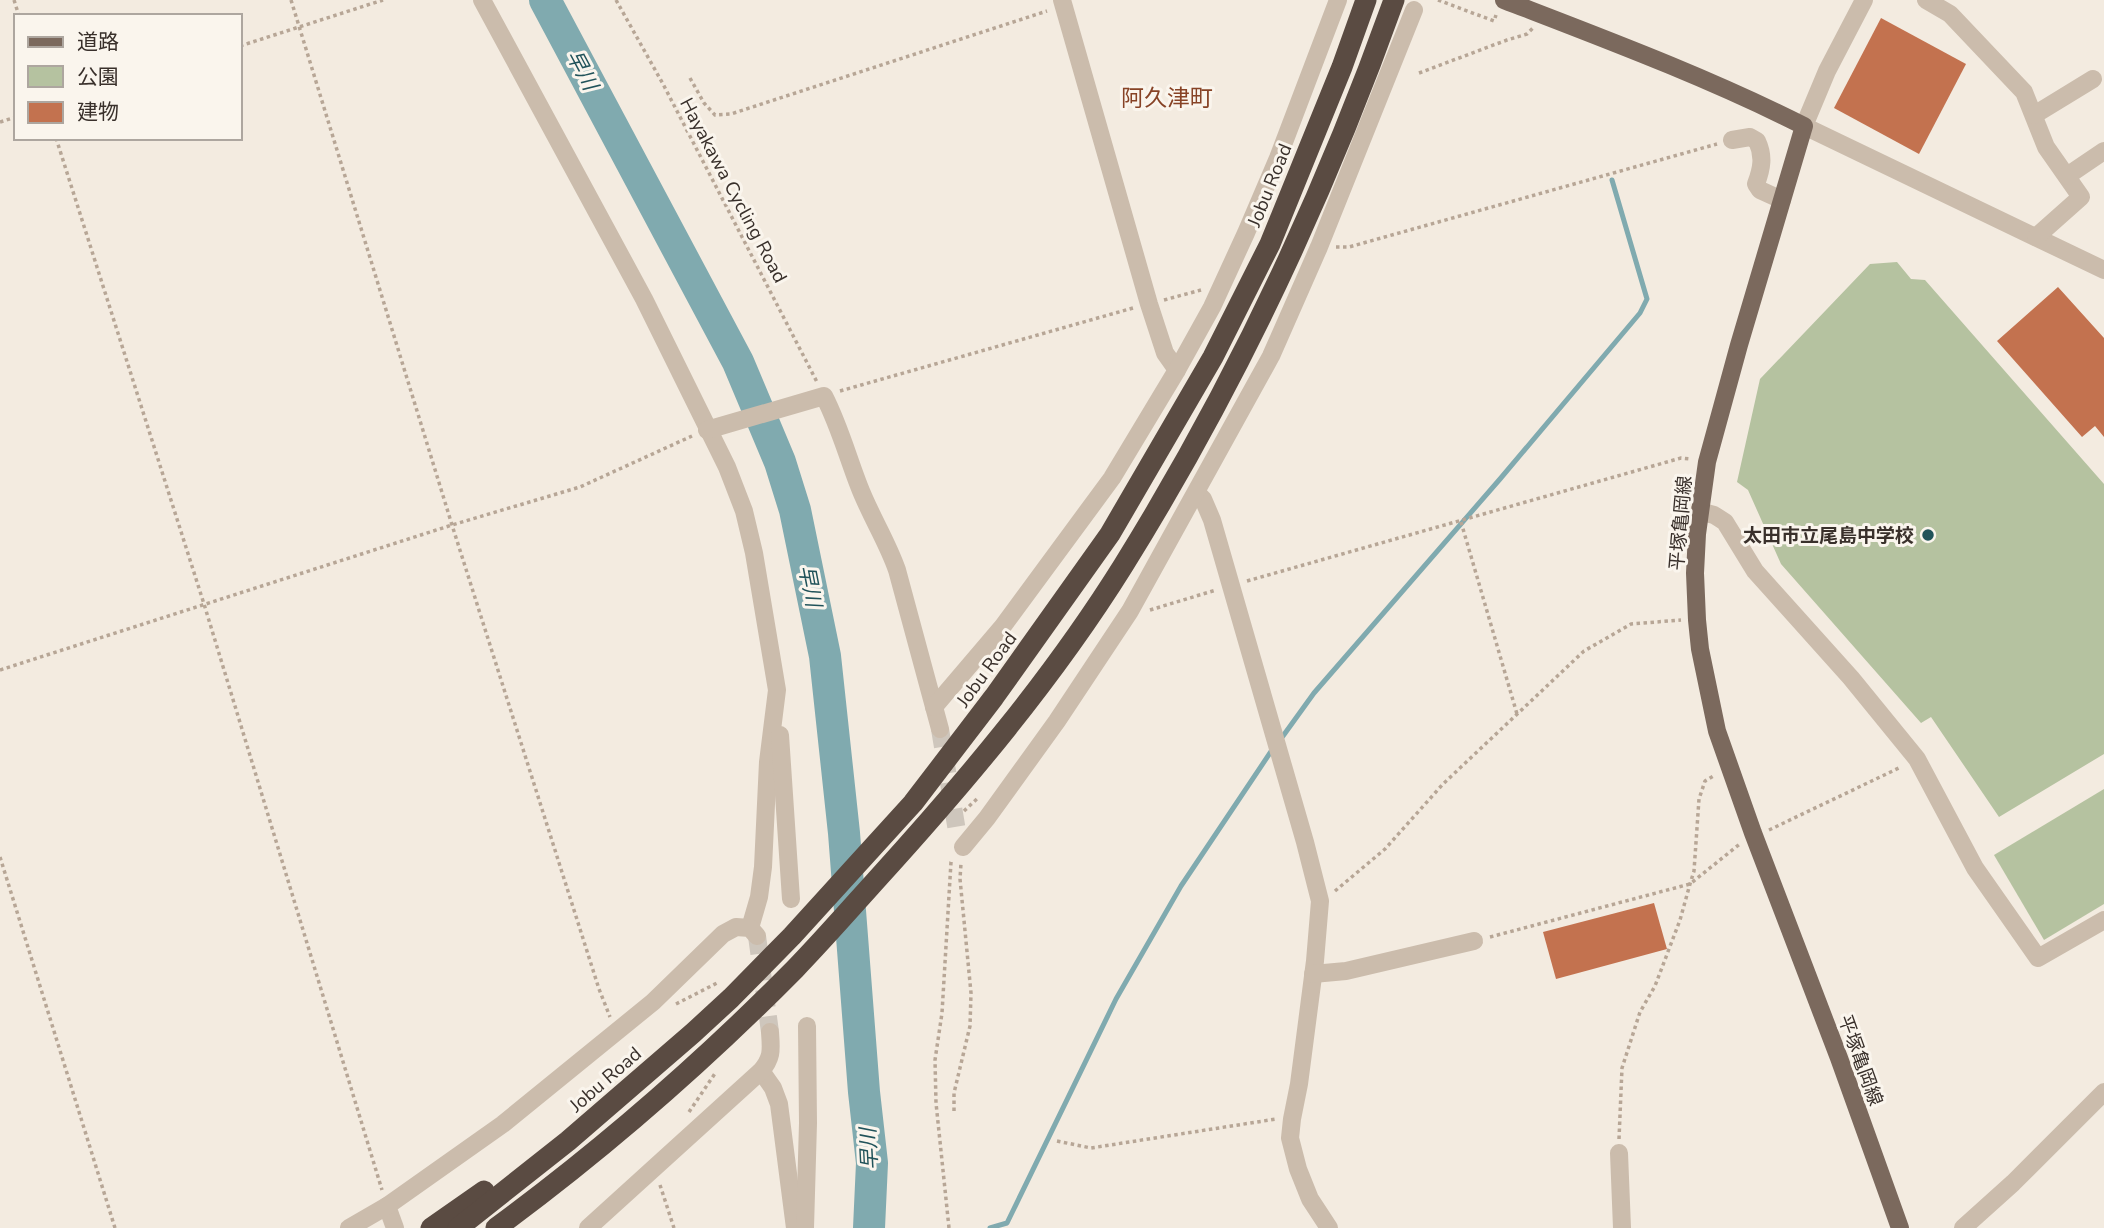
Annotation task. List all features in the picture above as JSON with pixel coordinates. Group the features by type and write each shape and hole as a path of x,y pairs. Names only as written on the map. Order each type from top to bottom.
{"highway":[{"name":"Jobu Road","path":"458,1228 568,1141 693,1033 792,936 913,803 994,697 1110,534 1213,357 1270,244 1366,0"},
{"path":"496,1228 552,1187 683,1076 798,966 959,788 1067,648 1128,557 1212,412 1270,302 1327,176 1375,82 1394,0"},
{"path":"431,1228 508,1173 568,1141"},
{"path":"519,1228 552,1187"}],"main road":[{"path":"1500,8 1539,14 1638,52 1731,91 1804,127"},
{"name":"平塚亀岡線","path":"1804,127 1707,462 1699,512 1695,573 1697,620 1717,731 1900,1228"}],"street":[{"path":"482,0 644,299 709,429 744,510 777,690 791,899"},
{"path":"934,707 1003,626 1112,478 1177,370 1220,291 1278,158 1338,0"},
{"path":"1864,0 1827,71 1804,127 2104,270"},
{"path":"1926,0 1950,14 2024,92 2046,147 2081,197 2036,237"},
{"path":"1063,3 1149,304 1165,353 1177,370"},
{"path":"960,839 987,818 1057,721 1130,611 1197,493 1271,356 1319,247 1375,82 1414,10"},
{"path":"2034,115 2093,79"},
{"path":"1732,140 1750,137 1757,141 1762,158 1756,184 1760,190 1782,200"},
{"path":"2067,176 2104,151"},
{"path":"1245,233 1270,244"},
{"path":"709,429 821,397 836,420 860,488 897,570 940,729"},
{"path":"1197,493 1208,509 1320,901 1313,974 1290,1138 1310,1199 1329,1228"},
{"path":"1699,512 1714,515 1725,522 1755,571 1852,678 1917,759 1975,868 2038,958 2104,920"},
{"path":"349,1228 387,1206 503,1124 653,1002 723,934 736,927 753,932 763,867 768,762 777,690"},
{"path":"1313,974 1346,971 1474,941"},
{"path":"805,1228 807,1026"},
{"path":"588,1228 761,1071 769,1061 770,1032"},
{"path":"761,1071 773,1088 779,1104 795,1228"},
{"path":"1964,1228 2104,1092"},
{"path":"1619,1153 1622,1228"},
{"path":"387,1206 395,1228"}],"path":[{"path":"291,0 452,525 599,989 616,1033"},
{"path":"242,45 383,0"},
{"name":"Hayakawa Cycling Road","path":"616,0 663,84 821,397"},
{"path":"1438,0 1494,21 1500,8"},
{"path":"690,78 704,103 715,115 731,114 1063,3"},
{"path":"1419,73 1527,34 1539,14"},
{"path":"57,140 204,604 387,1206"},
{"path":"1319,247 1349,247 1732,140"},
{"path":"821,397 1149,304 1207,289 1220,291"},
{"path":"0,670 452,525 580,487 709,429"},
{"path":"1130,611 1143,612 1681,458 1707,462"},
{"path":"1461,522 1517,714"},
{"path":"1320,901 1339,889 1385,849 1443,784 1584,651 1631,624 1697,620"},
{"path":"1474,941 1690,884 1753,833 1773,829 1917,759"},
{"path":"1619,1153 1622,1068 1640,1012 1655,986 1680,920 1694,871 1699,799 1704,781 1730,769"},
{"path":"954,1111 954,1093 971,1026 971,993 960,879 960,839"},
{"path":"949,1228 936,1103 935,1060 942,1013 951,862 960,839"},
{"path":"0,857 115,1228"},
{"path":"671,1006 726,978"},
{"path":"685,1117 723,1063"},
{"path":"1057,1141 1091,1148 1281,1118 1292,1119"},
{"path":"653,1171 674,1228"}],"green space":[{"name":"太田市立尾島中学校","path":"1897,262 1911,279 1925,280 2104,484 2104,754 1999,817 1931,717 1921,723 1781,564 1748,490 1737,482 1760,379 1870,264"},
{"path":"2104,789 2104,904 2044,940 1994,855"}],"building":[{"path":"1881,18 1966,64 1919,154 1834,108"},
{"path":"2058,287 2104,338 2104,437 2095,426 2082,437 1997,341"},
{"path":"1654,903 1667,949 1556,979 1543,932"}],"waterway":[{"name":"早川","path":"545,0 738,362 780,462 795,510 825,656 844,833 872,1163 869,1228"},
{"path":"1283,736 1314,693 1640,313 1647,299 1612,180"},
{"path":"990,1228 1007,1223 1116,999 1181,886 1272,750"}],"tunnel":[{"path":"940,729 957,831"},
{"path":"757,936 770,1032"}],"place":[{"name":"太田市立尾島中学校","path":"1928,535"}],"district":[{"name":"阿久津町","path":"1167,98"}]}
